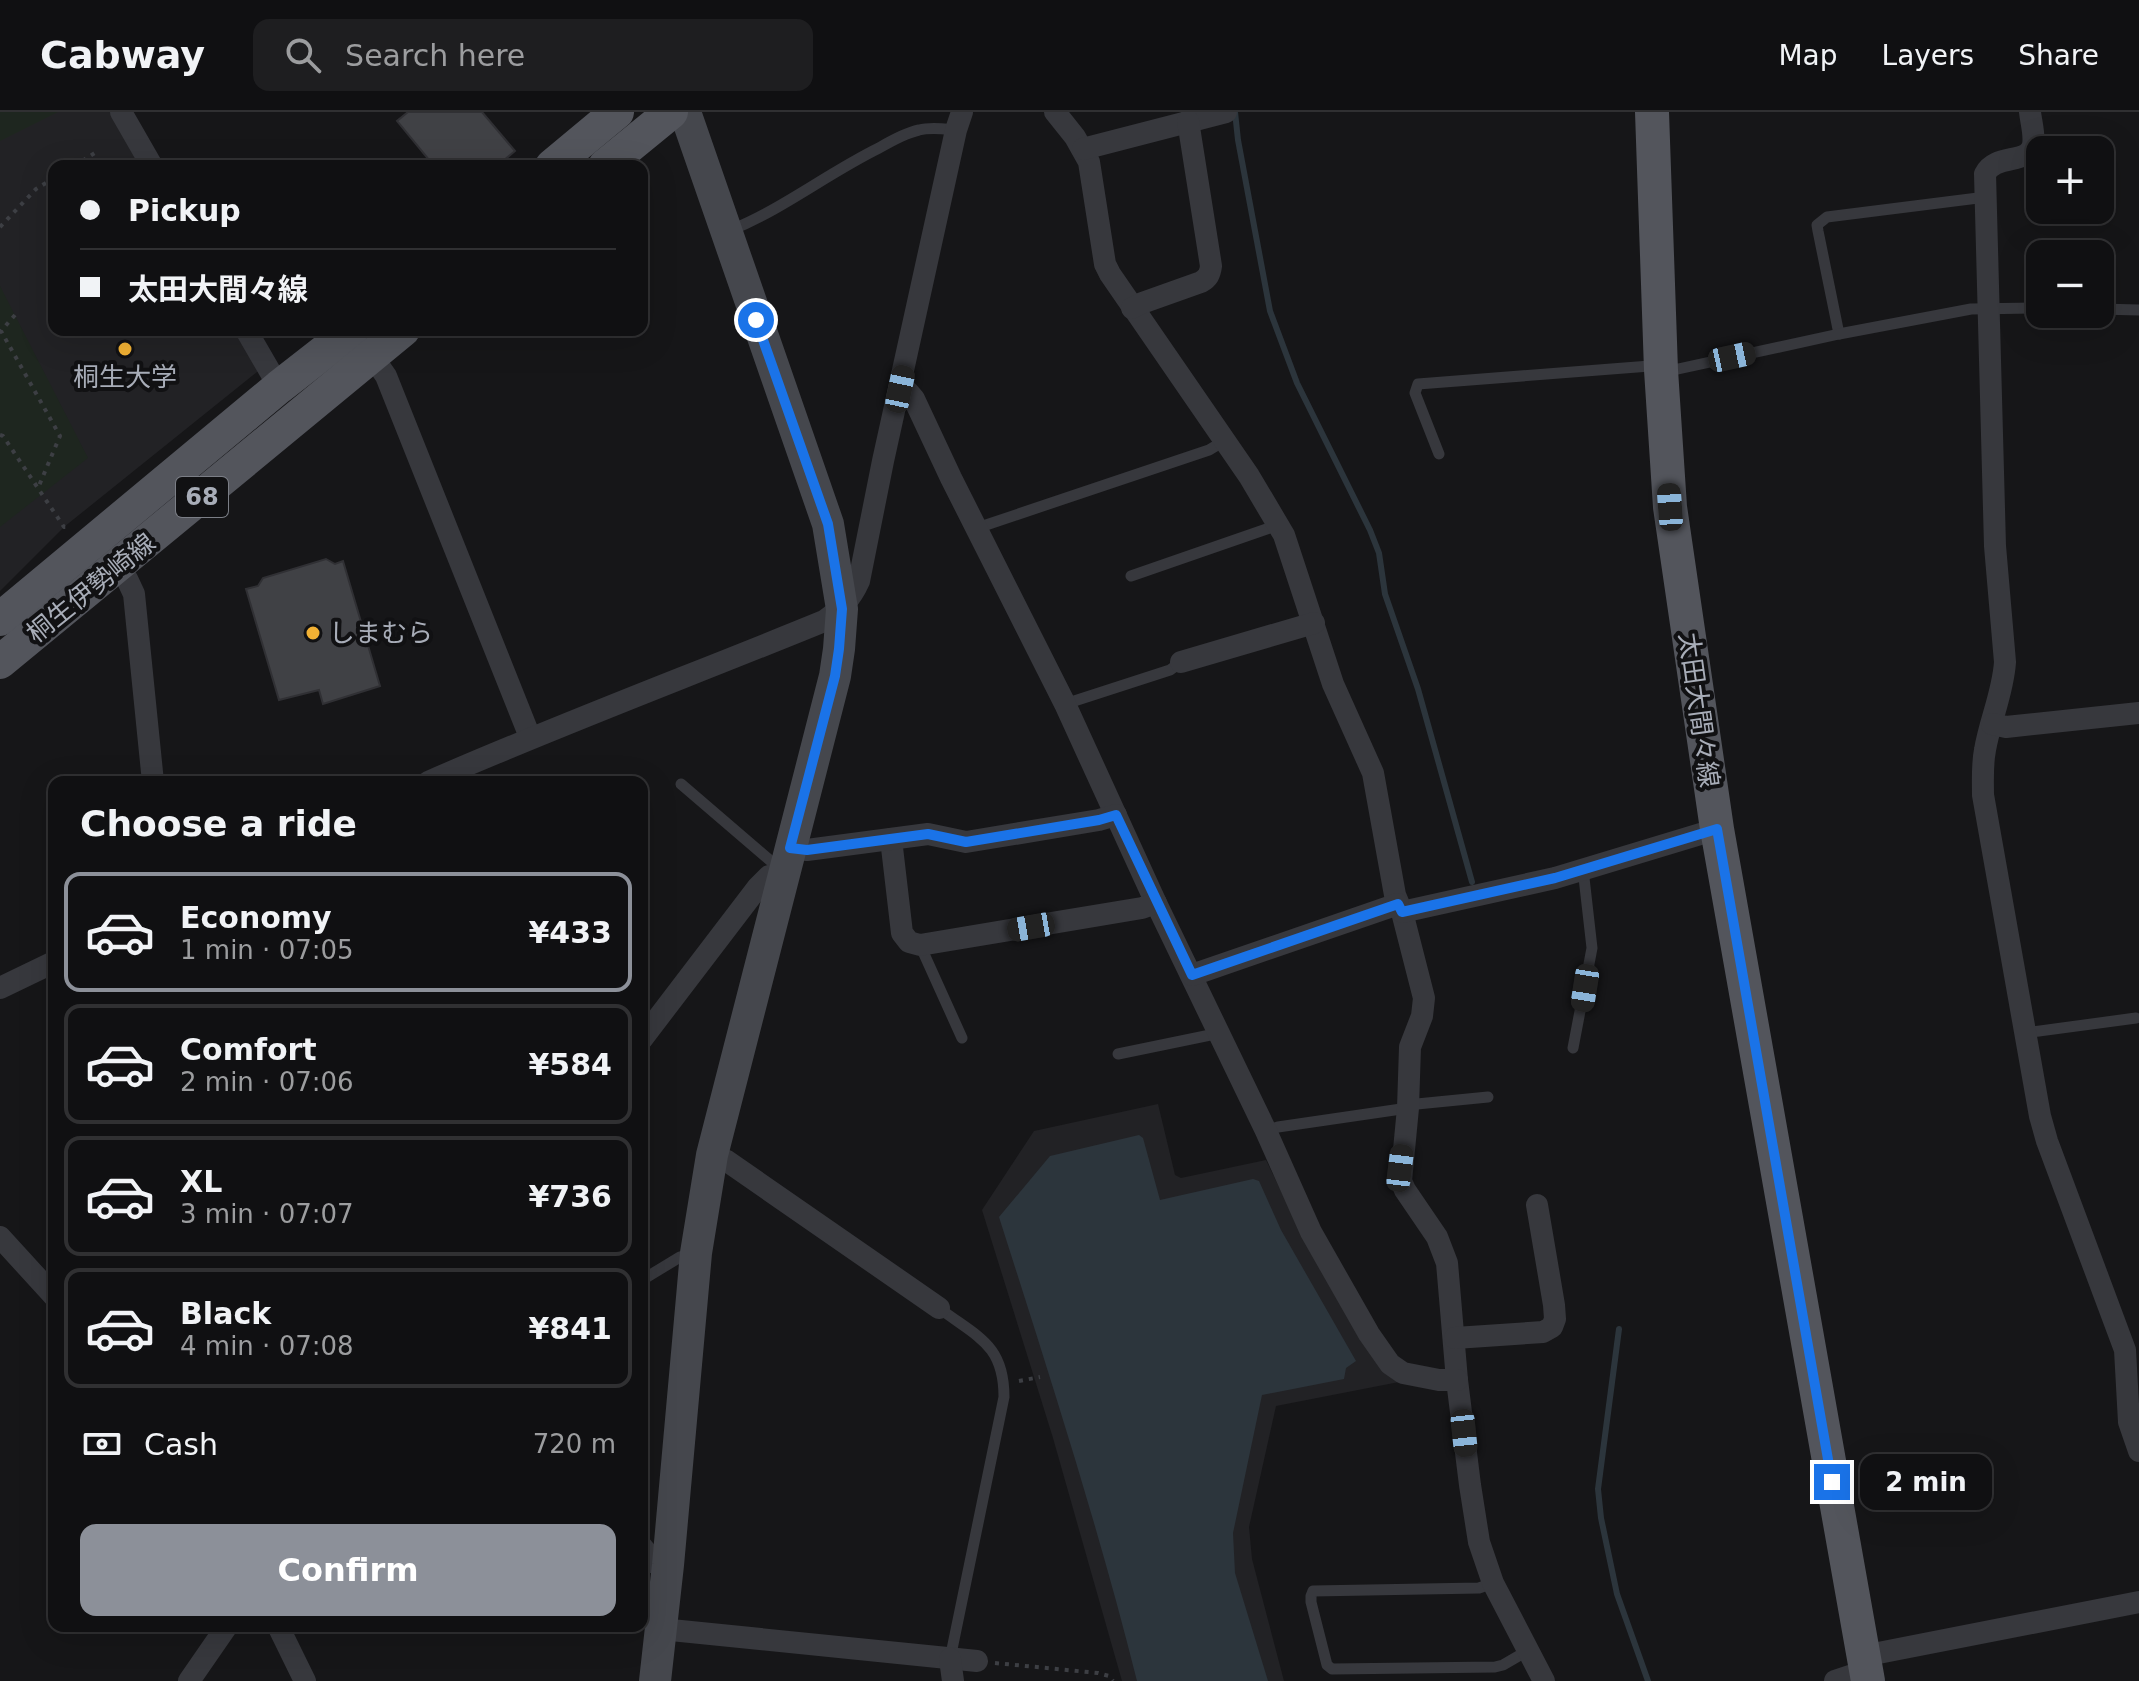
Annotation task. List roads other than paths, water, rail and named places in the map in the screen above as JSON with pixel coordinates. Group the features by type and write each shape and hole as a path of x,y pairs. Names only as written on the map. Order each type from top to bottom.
{"main road":[{"path":"559,160 617,112"},
{"path":"612,160 671,112"},
{"name":"太田大間々線","path":"1652,112 1661,370 1670,507 1717,829 1858,1672"},
{"name":"桐生伊勢崎線","path":"0,619 85,532 279,387 362,343 384,336"},
{"name":"桐生伊勢崎線","path":"0,662 118,566 362,343"}],"street":[{"path":"121,112 149,160"},
{"path":"655,1681 696,1253 712,1155 835,676 842,609 828,524 685,112"},
{"path":"1055,112 1083,149 1092,175 1105,264 1110,274 1249,476 1284,535 1333,684 1373,773 1400,908 1424,998 1422,1016 1410,1047 1401,1181 1443,1248 1447,1263 1457,1380 1479,1542 1493,1583 1544,1681"},
{"path":"1083,149 1226,112"},
{"path":"2030,112 2033,146 2024,156 1994,163 1985,174 1995,546 2005,662 2004,681 1985,747 1983,795 2040,1116 2125,1350 2129,1422 2139,1451"},
{"path":"442,776 530,737 824,621 842,609 850,599 859,581 959,121"},
{"path":"1132,308 1201,282 1210,273 1188,121"},
{"path":"249,336 279,387"},
{"path":"362,343 386,376 530,737"},
{"path":"900,389 914,399 1065,704 1311,1232 1390,1364 1403,1373 1457,1380"},
{"path":"85,532 118,566 134,594 152,776"},
{"path":"1181,662 1314,623"},
{"path":"1992,724 2006,727 2139,713"},
{"path":"648,1031 758,887 787,860 807,850 928,834 966,842 1116,815"},
{"path":"1192,975 1400,908 1555,878 1717,829"},
{"path":"891,839 902,933 909,942 920,945 1142,908 1156,903"},
{"path":"0,988 48,965"},
{"path":"712,1155 727,1161 939,1308"},
{"path":"1455,1338 1543,1332 1552,1327 1554,1305 1537,1205"},
{"path":"0,1237 48,1289"},
{"path":"648,1554 655,1563 668,1565"},
{"path":"1858,1672 2139,1602"},
{"path":"661,1629 951,1670 977,1661"},
{"path":"189,1681 223,1632"},
{"path":"281,1632 305,1681"}],"lane":[{"path":"725,232 767,213 859,158 905,135 959,121"},
{"path":"1839,334 1817,225 1822,220 1986,197"},
{"path":"1439,454 1415,393 1418,384 1650,366 1661,370 1678,369 1839,334 1988,308 2026,308"},
{"path":"2114,309 2139,310"},
{"path":"977,528 1209,450 1224,441"},
{"path":"1131,576 1278,525"},
{"path":"1065,704 1170,670 1181,662"},
{"path":"681,784 787,860"},
{"path":"1573,1048 1592,948 1583,869"},
{"path":"920,945 962,1038"},
{"path":"2025,1033 2136,1018"},
{"path":"1118,1054 1220,1033"},
{"path":"1266,1131 1417,1104 1488,1097"},
{"path":"648,1276 680,1257 696,1253"},
{"path":"939,1308 991,1347 1002,1369 1004,1383 1004,1397 951,1670"},
{"path":"1493,1583 1479,1588 1313,1591 1311,1602 1327,1665 1332,1669 1495,1667 1527,1651"}],"waterway":[{"path":"1235,112 1270,311 1297,383 1379,553 1385,594 1418,689 1472,882"},
{"path":"1619,1329 1598,1489 1617,1594 1648,1681"}],"place":[{"name":"桐生大学","path":"125,349"},
{"name":"しまむら","path":"313,633"}]}
